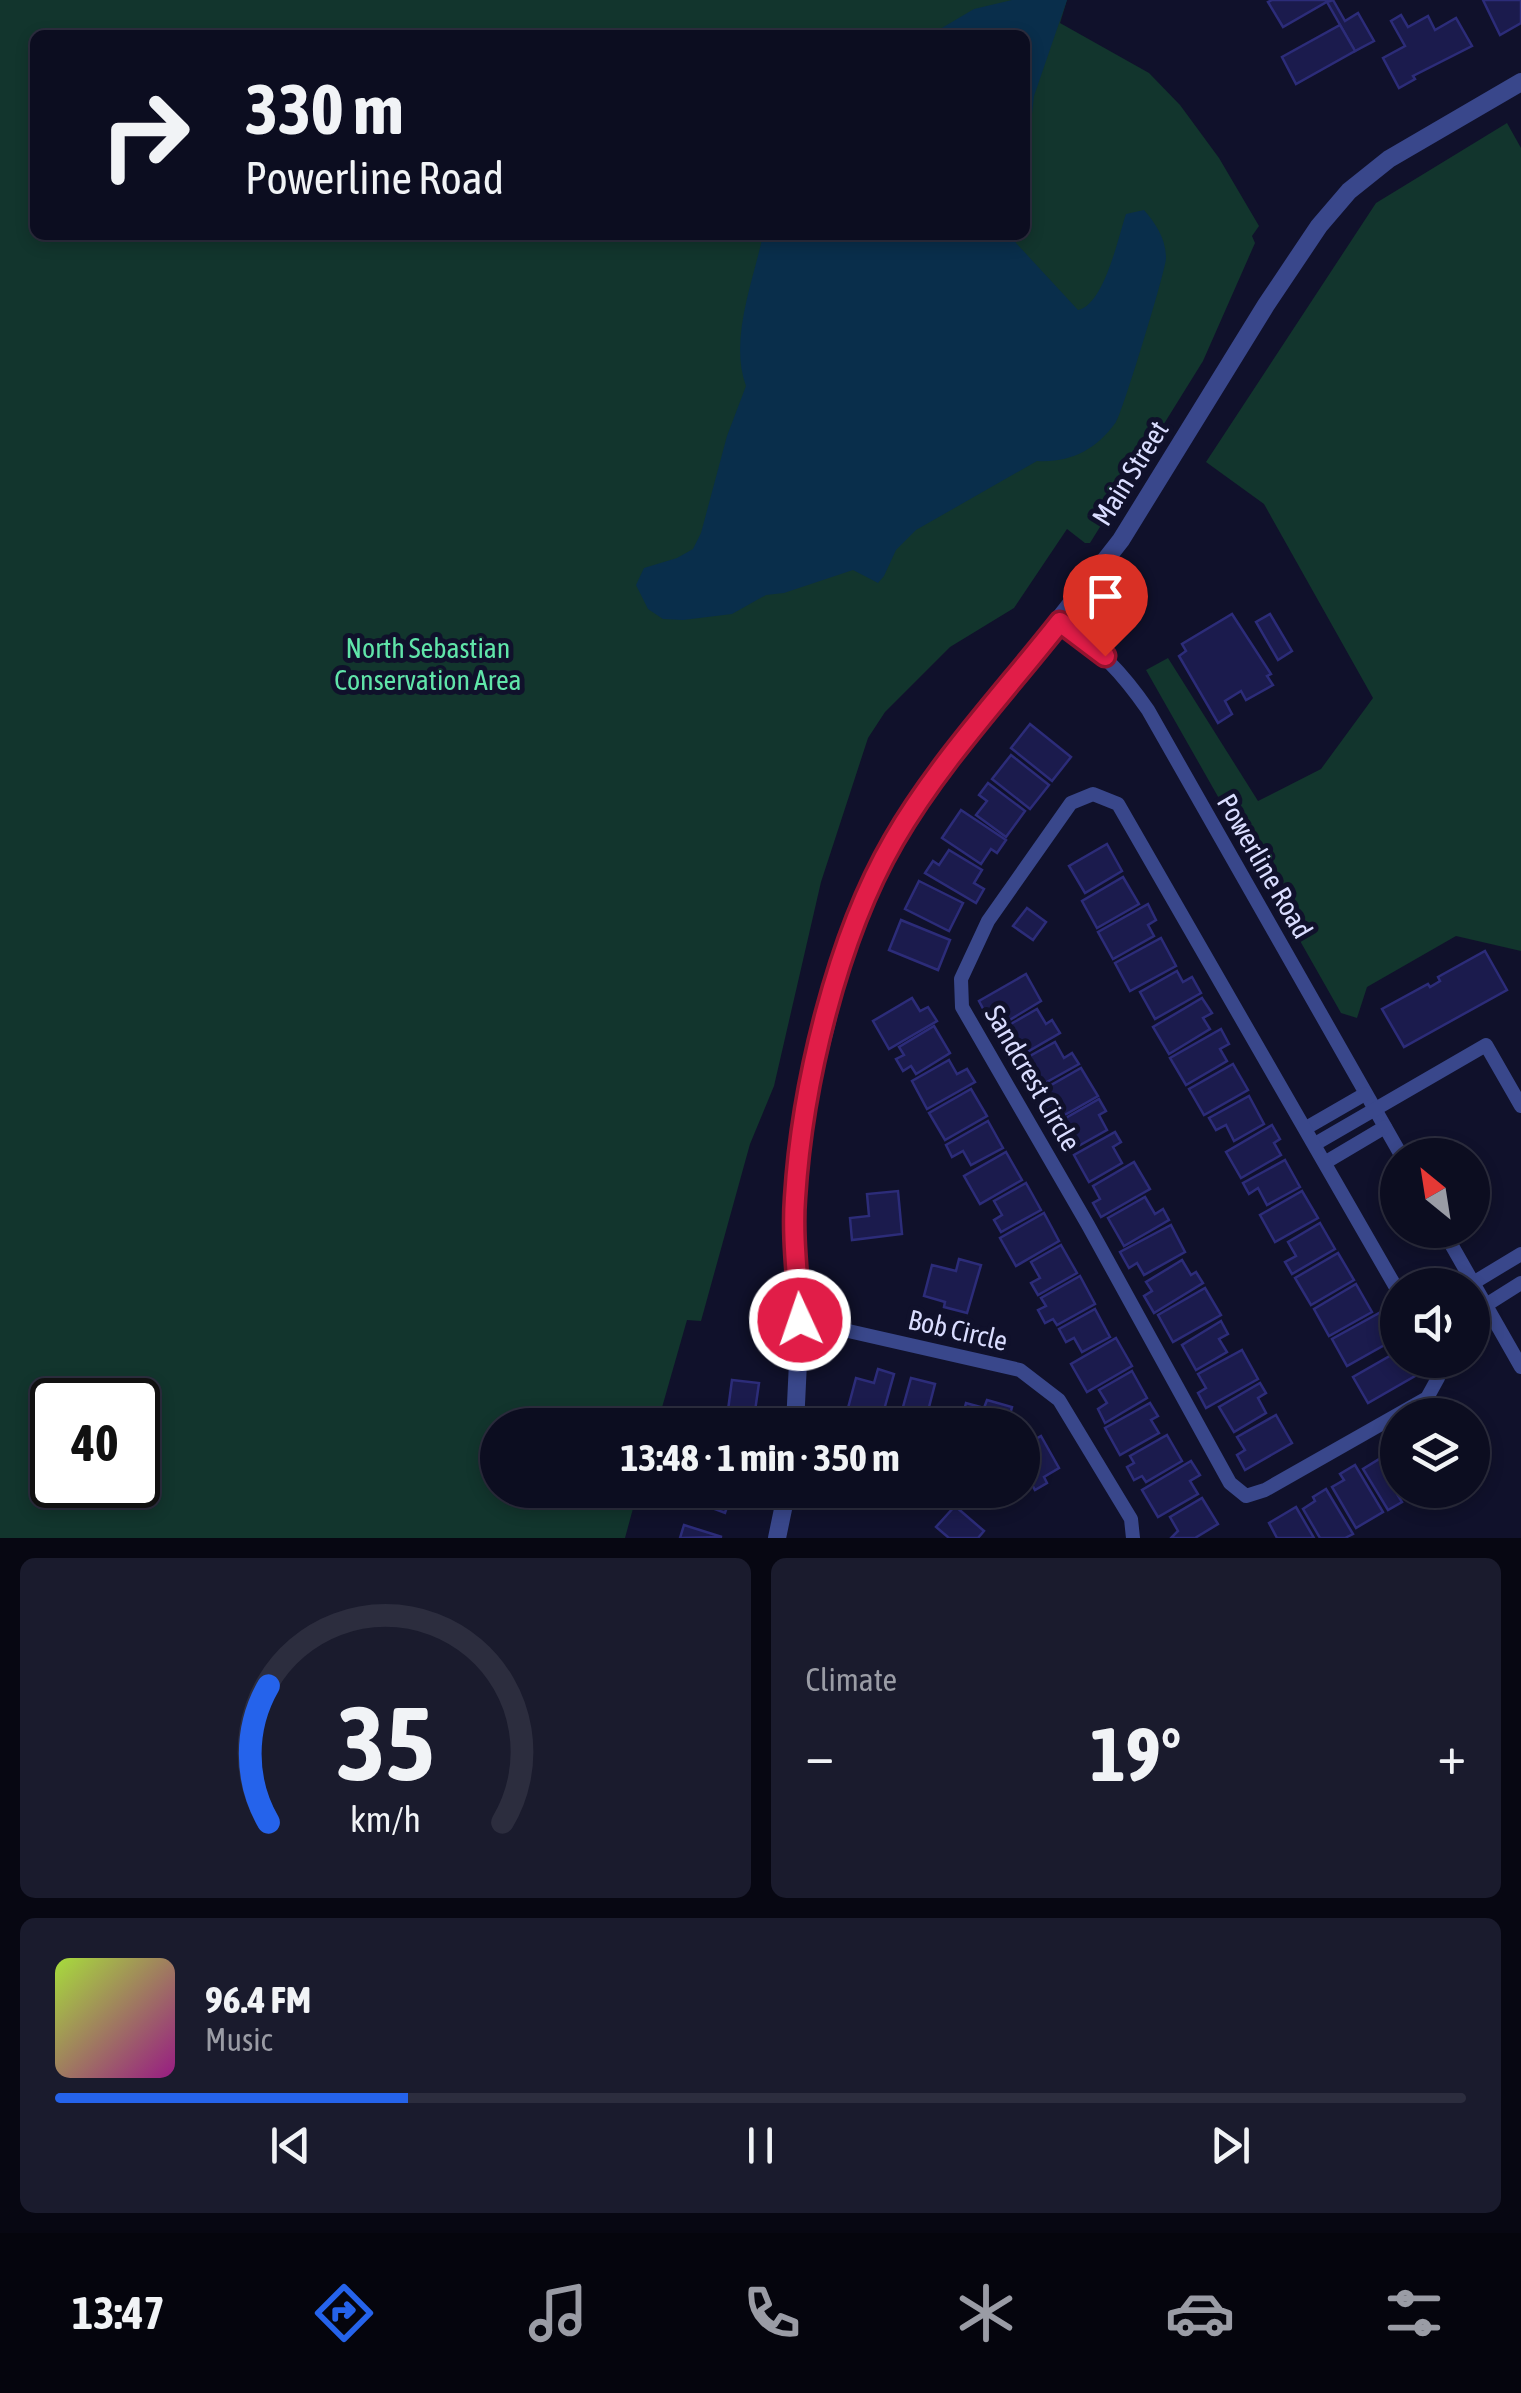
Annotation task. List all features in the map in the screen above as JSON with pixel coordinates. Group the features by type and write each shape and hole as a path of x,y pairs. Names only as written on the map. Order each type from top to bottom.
{"street":[{"name":"Main Street","path":"796,1408 800,1320 794,1202 802,1121 847,941 867,888 926,792 1130,526 1319,226 1349,190 1414,143 1521,82"},
{"name":"Powerline Road","path":"1060,622 1096,646 1148,710 1391,1138"},
{"name":"Sandcrest Circle","path":"1385,1268 1118,804 1094,794 1071,803 988,920 961,979 962,1007 1079,1208 1230,1483 1246,1496 1265,1490 1427,1398 1438,1378"},
{"path":"1315,1144 1486,1045 1521,1106"},
{"path":"1306,1128 1366,1094"},
{"path":"1326,1162 1385,1127"},
{"path":"1490,1272 1521,1254"},
{"path":"1490,1302 1521,1283"},
{"path":"1490,1312 1521,1367"},
{"name":"Bob Circle","path":"800,1320 1020,1370 1059,1400 1132,1519 1133,1538"},
{"path":"784,1536 785,1508"}],"green space":[{"name":"North Sebastian Conservation Area","path":"0,0 1067,0 1060,23 1149,73 1180,105 1219,158 1259,226 1203,361 1090,543 1067,529 1014,608 950,647 885,712 868,738 821,882 774,1086 750,1144 701,1321 687,1320 662,1408 480,1408 480,1508 633,1508 625,1538 0,1538"},
{"path":"1507,123 1521,148 1521,951 1456,936 1367,987 1357,1018 1341,1013 1146,670 1168,658 1258,801 1321,769 1373,698 1264,504 1206,462 1376,203"}],"water":[{"path":"1012,0 1067,0 1034,96 1030,125 1030,30 938,30 974,9"},
{"path":"1144,210 1162,238 1166,258 1120,413 1100,440 1071,457 1037,461 916,530 896,550 878,583 853,570 784,593 766,595 732,614 663,619 648,609 636,585 644,568 693,549 701,533 727,436 746,386 741,368 741,330 762,240 1014,240 1078,310 1087,305 1103,284 1126,214"}],"building":[{"path":"1330,0 1283,27 1268,2"},
{"path":"1333,0 1345,21 1358,13 1374,41 1355,51 1327,2"},
{"path":"1483,0 1521,0 1521,23 1500,35"},
{"path":"1401,15 1408,27 1428,16 1435,30 1456,18 1472,46 1413,76 1415,79 1399,88 1383,58 1405,46 1391,21"},
{"path":"1340,25 1355,51 1296,84 1282,57"},
{"path":"1232,614 1271,674 1267,676 1273,685 1246,700 1241,691 1225,701 1232,714 1218,723 1179,656 1186,651 1182,644"},
{"path":"1270,614 1292,651 1278,660 1256,622"},
{"path":"1030,724 1071,757 1052,781 1011,748"},
{"path":"1011,755 1049,785 1030,809 992,779"},
{"path":"988,783 1025,811 1006,837 976,815 987,801 979,795"},
{"path":"961,810 1006,840 997,853 991,849 981,864 942,838"},
{"path":"1107,844 1122,871 1085,893 1069,866"},
{"path":"949,850 982,870 974,883 984,889 976,903 925,873 933,861 939,865"},
{"path":"1123,877 1139,904 1097,928 1082,901"},
{"path":"919,881 963,903 949,931 905,909"},
{"path":"1148,904 1156,920 1148,925 1154,936 1113,959 1098,932"},
{"path":"1027,908 1046,922 1033,940 1013,926"},
{"path":"901,920 950,940 938,970 889,950"},
{"path":"1161,938 1176,966 1130,991 1115,963"},
{"path":"1485,951 1507,990 1404,1047 1382,1009 1428,984 1430,987 1440,981 1438,977"},
{"path":"1177,971 1183,982 1192,977 1201,993 1155,1019 1140,992"},
{"path":"1026,974 1041,1001 1003,1024 996,1011 987,1016 979,1001"},
{"path":"912,998 920,1011 928,1007 937,1021 889,1049 873,1021"},
{"path":"1202,998 1212,1013 1203,1018 1210,1029 1169,1054 1153,1027"},
{"path":"1037,1009 1046,1024 1052,1020 1060,1033 1010,1062 1001,1047 1010,1042 1002,1029"},
{"path":"934,1026 950,1053 916,1074 911,1066 903,1071 896,1059 904,1055 899,1047"},
{"path":"1221,1029 1229,1044 1220,1049 1227,1061 1186,1085 1170,1058"},
{"path":"1055,1042 1064,1058 1072,1053 1079,1064 1036,1088 1021,1061"},
{"path":"949,1060 957,1074 967,1069 975,1082 927,1109 912,1081"},
{"path":"1233,1064 1248,1090 1204,1115 1189,1089"},
{"path":"1081,1068 1098,1096 1047,1125 1038,1109 1047,1104 1039,1092"},
{"path":"971,1089 987,1116 945,1140 929,1113"},
{"path":"1249,1096 1264,1124 1234,1141 1226,1125 1216,1130 1209,1118"},
{"path":"1099,1099 1106,1111 1099,1115 1107,1130 1073,1149 1067,1137 1058,1142 1050,1127"},
{"path":"988,1121 1003,1148 971,1165 963,1151 952,1157 946,1145"},
{"path":"1272,1125 1280,1139 1274,1143 1281,1155 1241,1178 1226,1152"},
{"path":"1115,1132 1121,1142 1113,1147 1122,1163 1089,1182 1074,1155"},
{"path":"1006,1152 1022,1180 980,1204 964,1176"},
{"path":"1285,1160 1300,1187 1267,1205 1258,1188 1249,1194 1243,1183"},
{"path":"1134,1162 1150,1189 1101,1217 1093,1203 1100,1199 1093,1186"},
{"path":"1026,1183 1041,1210 1001,1232 994,1220 1002,1215 994,1201"},
{"path":"898,1191 902,1234 852,1240 850,1218 869,1216 867,1194"},
{"path":"1302,1191 1318,1218 1275,1242 1260,1215"},
{"path":"1145,1197 1155,1214 1163,1209 1169,1220 1124,1246 1108,1218"},
{"path":"1044,1213 1059,1241 1016,1266 1000,1238"},
{"path":"1320,1223 1335,1249 1292,1274 1285,1262 1296,1256 1288,1242"},
{"path":"1171,1225 1185,1252 1144,1275 1137,1263 1129,1268 1120,1252"},
{"path":"1061,1245 1077,1273 1038,1295 1031,1283 1040,1278 1031,1262"},
{"path":"1338,1253 1354,1280 1311,1305 1295,1278"},
{"path":"959,1259 981,1265 967,1313 924,1296 932,1265 956,1271"},
{"path":"1182,1260 1191,1275 1196,1272 1203,1283 1154,1313 1144,1296 1152,1291 1146,1282"},
{"path":"1080,1276 1095,1304 1057,1325 1053,1319 1045,1323 1038,1310 1046,1306 1041,1298"},
{"path":"1356,1284 1372,1312 1329,1336 1314,1309"},
{"path":"1205,1288 1221,1315 1173,1342 1158,1315"},
{"path":"1095,1309 1110,1337 1082,1352 1074,1338 1066,1342 1059,1329"},
{"path":"1380,1313 1380,1347 1347,1366 1332,1339"},
{"path":"1221,1321 1228,1334 1219,1339 1227,1352 1196,1370 1182,1345"},
{"path":"1116,1338 1132,1366 1087,1392 1071,1364"},
{"path":"1242,1350 1258,1379 1206,1408 1198,1393 1206,1388 1198,1374"},
{"path":"1380,1362 1380,1378 1412,1378 1368,1403 1353,1377"},
{"path":"878,1369 894,1374 885,1408 848,1408 856,1378 874,1383"},
{"path":"1132,1371 1147,1398 1105,1423 1098,1409 1107,1403 1099,1390"},
{"path":"911,1378 935,1384 929,1408 903,1408"},
{"path":"732,1380 759,1383 755,1408 728,1408"},
{"path":"1260,1383 1266,1393 1258,1398 1266,1413 1234,1432 1219,1407"},
{"path":"987,1400 1012,1407 1012,1408 984,1408"},
{"path":"1150,1403 1158,1416 1151,1420 1159,1433 1120,1455 1105,1428"},
{"path":"1276,1415 1292,1443 1245,1470 1237,1455 1245,1450 1237,1437"},
{"path":"1167,1435 1182,1461 1146,1482 1142,1476 1134,1480 1127,1467 1134,1463 1130,1456"},
{"path":"1040,1437 1059,1468 1044,1477 1047,1483 1040,1487"},
{"path":"1380,1459 1380,1497 1363,1469"},
{"path":"1191,1461 1200,1475 1190,1481 1198,1494 1158,1517 1142,1490"},
{"path":"1355,1465 1383,1512 1356,1528 1332,1487 1344,1480 1340,1474"},
{"path":"1326,1489 1353,1534 1345,1538 1320,1538 1303,1509"},
{"path":"1202,1498 1218,1524 1195,1538 1171,1538 1178,1531 1170,1517"},
{"path":"1296,1507 1314,1538 1277,1538 1269,1523"},
{"path":"957,1508 984,1531 978,1538 949,1538 936,1527"},
{"path":"684,1525 722,1537 680,1538"}],"route":[{"path":"800,1320 794,1202 802,1121 847,941 867,888 926,792 1060,622 1105,656"}]}
